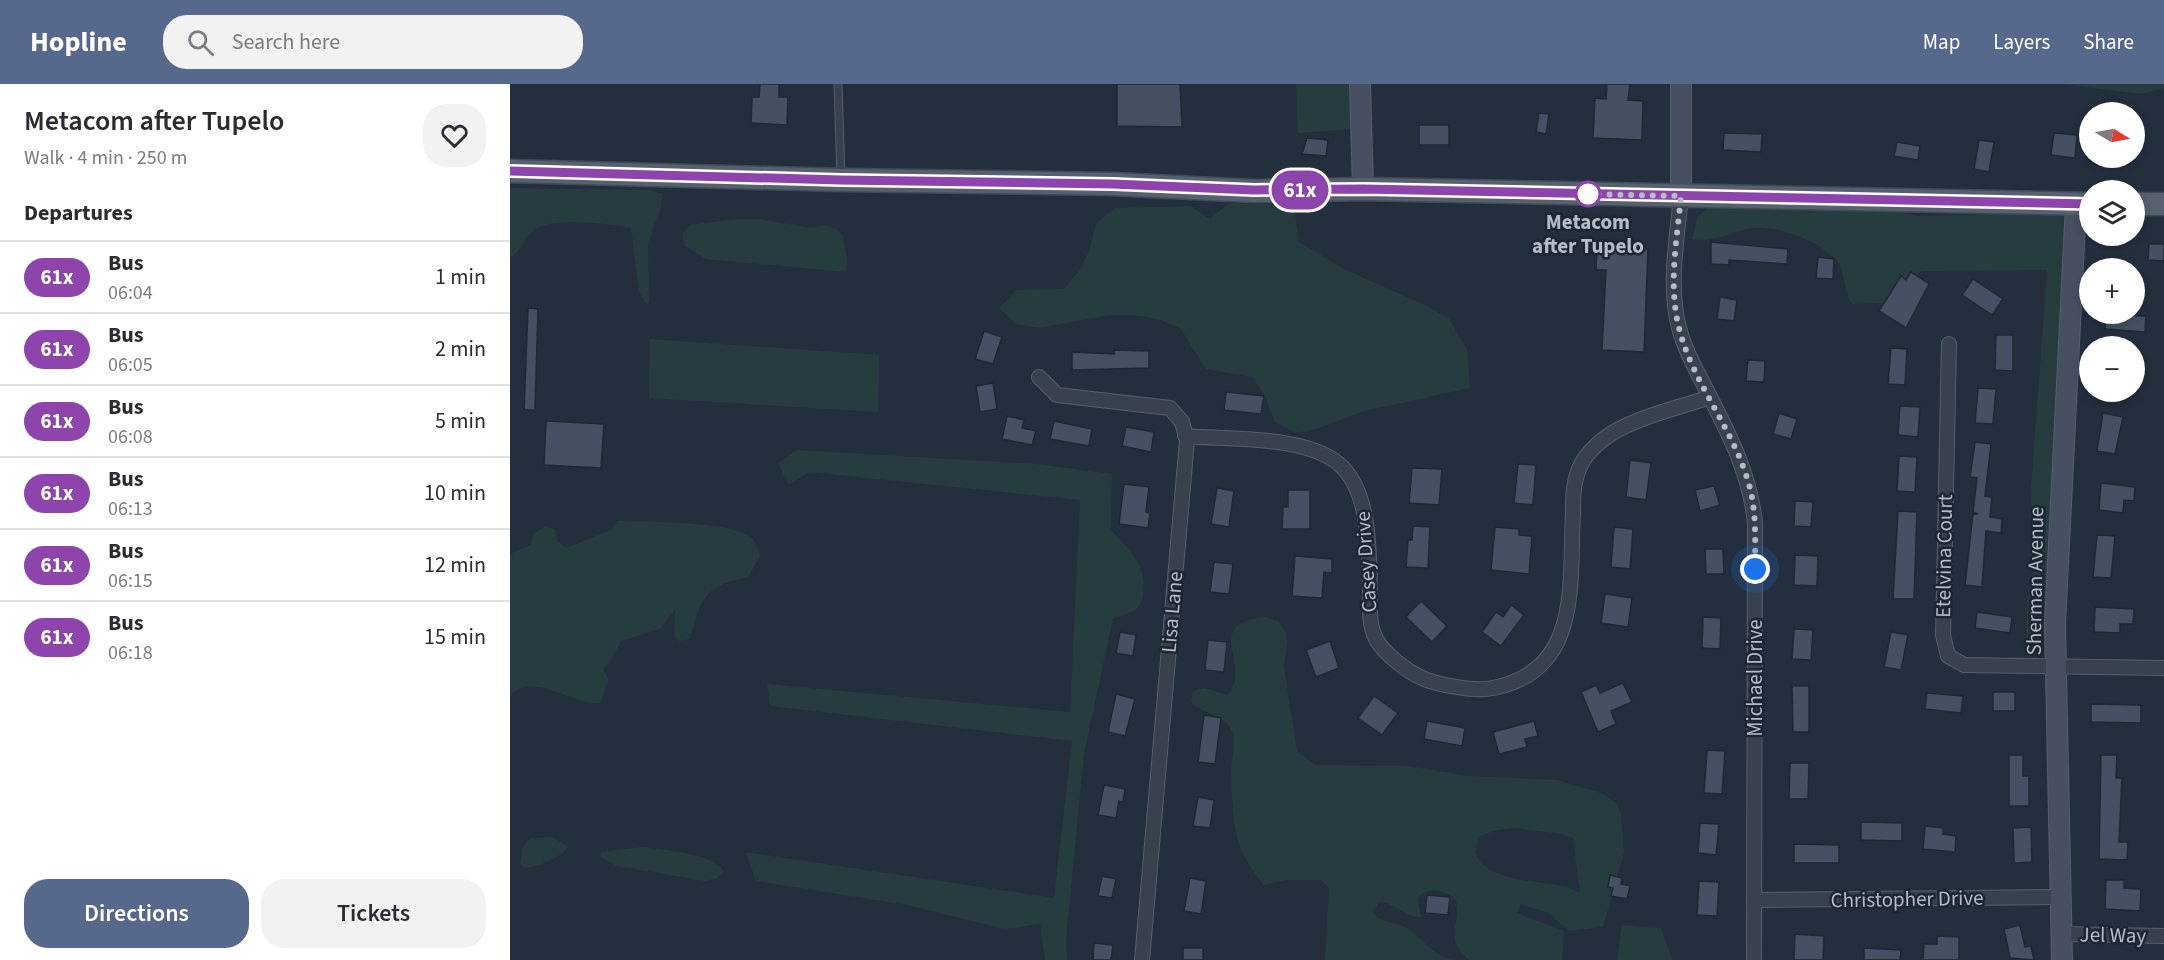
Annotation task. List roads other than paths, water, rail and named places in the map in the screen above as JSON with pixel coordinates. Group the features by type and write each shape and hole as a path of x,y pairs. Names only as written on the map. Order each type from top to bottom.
{"main road":[{"path":"510,171 841,180 1113,184 1254,190 1363,189 2079,204"},
{"path":"2145,204 2164,204"}],"street":[{"path":"1360,84 1363,189"},
{"path":"1681,84 1681,196"},
{"name":"Michael Drive","path":"1681,196 1674,299 1683,341 1748,479 1755,523 1754,960"},
{"name":"Sherman Avenue","path":"2062,960 2056,668 2057,555 2080,246"},
{"name":"Etelvina Court","path":"1949,344 1943,635 1948,656 1964,665 2164,668"},
{"path":"1039,376 1057,396 1170,408 1182,422 1185,436"},
{"name":"Casey Drive","path":"1185,436 1298,446 1318,450 1340,465 1358,490 1364,510 1370,620 1379,644 1409,672 1433,683 1490,689 1521,681 1545,660 1562,636 1568,615 1574,486 1582,462 1602,440 1620,429 1710,397"},
{"name":"Lisa Lane","path":"1142,960 1185,436"},
{"name":"Christopher Drive","path":"1754,900 2061,897"},
{"name":"Jel Way","path":"2062,934 2164,936"}],"lane":[{"path":"838,84 841,180"}],"place":[{"name":"Metacom after Tupelo","path":"1588,194"}]}
